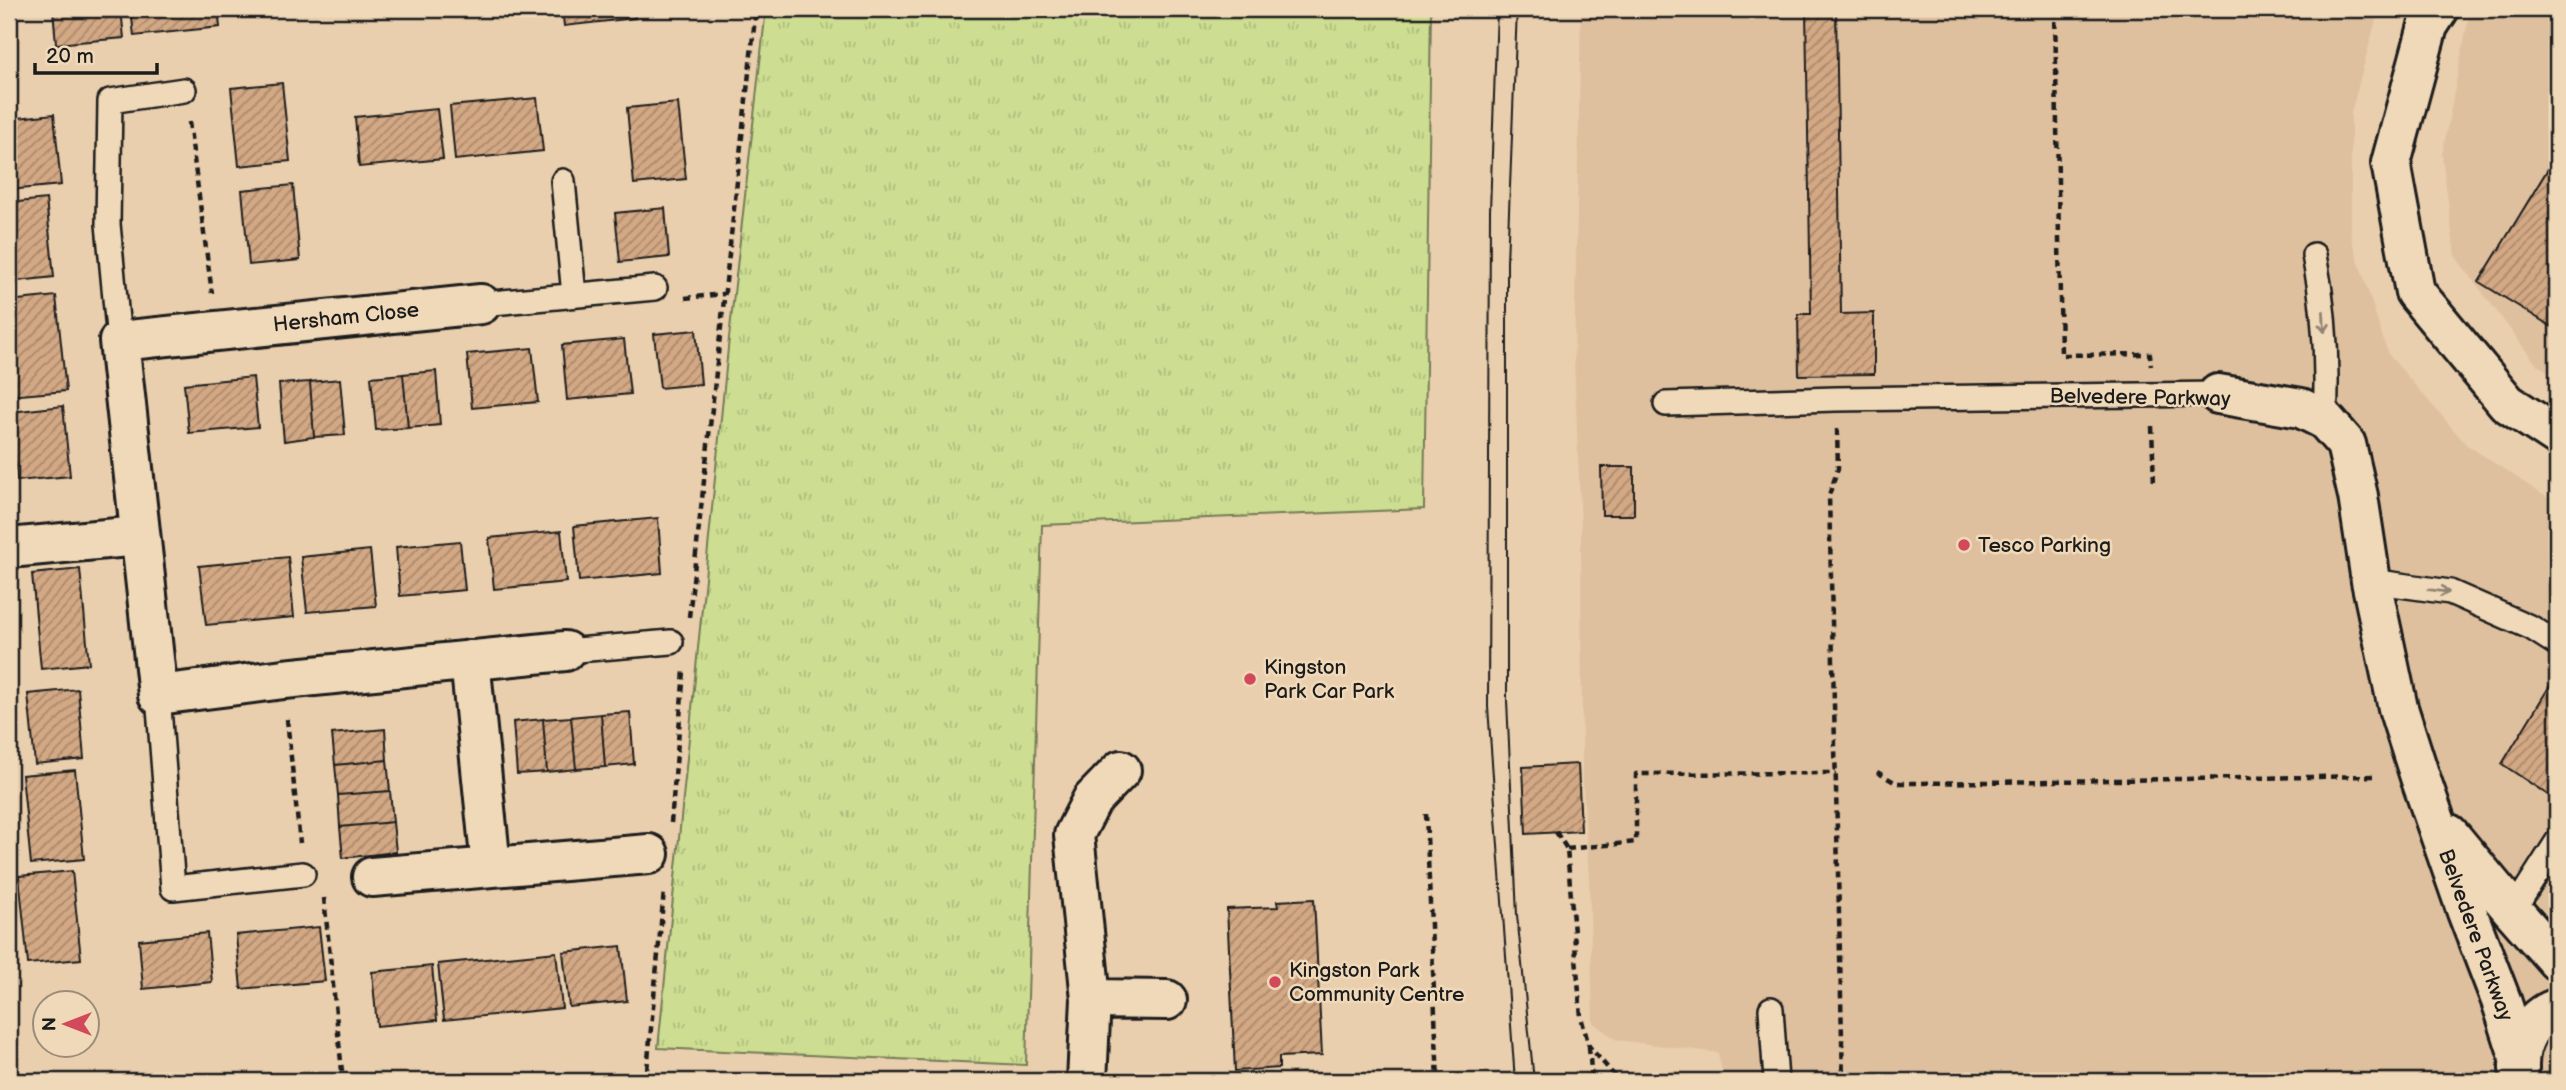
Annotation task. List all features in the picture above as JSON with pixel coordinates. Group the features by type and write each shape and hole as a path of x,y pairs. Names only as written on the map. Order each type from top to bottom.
{"street":[{"path":"2439,9 2428,26 2391,163 2415,292 2507,403 2557,436"},
{"name":"Hersham Close","path":"119,341 481,304"},
{"path":"119,341 158,695 284,679 565,651"},
{"name":"Belvedere Parkway","path":"2218,394 2301,408 2325,420 2346,444 2398,708 2467,912 2502,1003 2519,1069"},
{"path":"9,548 139,536"},
{"path":"470,660 491,867"},
{"path":"1087,1081 1091,999 1074,835 1092,800 1121,769"},
{"name":"Belvedere Parkway","path":"2433,813 2557,961"},
{"path":"372,877 662,854"},
{"path":"1091,999 1167,1000"},
{"path":"2519,1069 2524,1038 2535,1023 2557,1008"}],"lane":[{"path":"119,341 108,224 110,101 184,90"},
{"path":"563,181 573,295"},
{"path":"2314,255 2324,324 2327,377 2325,420"},
{"name":"Hersham Close","path":"481,304 655,288"},
{"name":"Belvedere Parkway","path":"1666,404 2218,394"},
{"path":"2371,581 2450,592 2532,628 2557,643"},
{"path":"565,651 680,635"},
{"path":"158,695 173,888 303,874"},
{"path":"2513,911 2557,842"},
{"path":"1771,1009 1776,1081"}],"path":[{"path":"680,635 756,9"},
{"path":"2055,9 2061,355 2150,354 2154,485"},
{"path":"184,90 217,331"},
{"path":"1836,399 1838,469 1829,495 1843,1081"},
{"path":"646,1081 662,854 684,668"},
{"path":"1877,772 1896,783 2200,777 2420,777"},
{"path":"1567,849 1636,842 1636,774 1836,773"},
{"path":"1426,814 1438,1081"},
{"path":"1556,832 1567,849 1581,1017 1589,1046 1592,1081"},
{"path":"1589,1046 1619,1081"}],"shaded area":[{"name":"Tesco Parking","path":"1581,9 2379,9 2351,113 2351,237 2388,354 2467,445 2557,504 2557,1081 1724,1081 1718,1053 1617,1040 1593,1023 1589,877 1582,774 1581,530 1574,359"},
{"path":"2475,9 2557,9 2557,377 2536,364 2455,256 2442,155 2468,20"}],"green space":[{"path":"766,9 1431,9 1424,509 1042,525 1026,1065 658,1048 729,338"}],"building":[{"path":"53,9 121,9 124,38 56,44"},
{"path":"131,9 218,9 220,27 134,36"},
{"path":"562,9 634,9 635,18 564,26"},
{"path":"1806,9 1836,9 1841,314 1874,313 1874,374 1799,375 1798,314 1811,314"},
{"path":"282,83 290,161 239,166 231,88"},
{"path":"537,98 543,151 455,160 450,106"},
{"path":"678,103 686,179 634,184 627,108"},
{"path":"437,109 443,159 359,167 355,117"},
{"path":"54,114 61,185 9,190 9,119"},
{"path":"2557,154 2557,330 2479,282"},
{"path":"293,185 300,260 249,265 242,190"},
{"path":"46,199 54,277 9,282 9,203"},
{"path":"665,208 669,257 620,262 615,213"},
{"path":"56,296 66,391 9,396 9,301"},
{"path":"696,330 701,384 660,388 654,334"},
{"path":"624,339 630,394 567,400 562,345"},
{"path":"532,348 538,402 472,408 467,354"},
{"path":"436,371 440,425 408,428 403,374"},
{"path":"403,374 408,428 376,430 371,377"},
{"path":"253,377 258,427 189,433 184,384"},
{"path":"340,379 345,435 314,437 310,382"},
{"path":"310,382 314,437 284,441 279,384"},
{"path":"63,406 70,476 17,481 11,412"},
{"path":"1601,467 1634,467 1634,515 1602,515"},
{"path":"658,518 662,573 579,581 574,526"},
{"path":"561,531 566,582 494,589 489,538"},
{"path":"460,541 465,590 400,596 396,547"},
{"path":"370,550 376,606 307,612 301,557"},
{"path":"288,557 294,617 206,625 199,566"},
{"path":"80,569 89,664 41,669 32,574"},
{"path":"2557,674 2557,801 2502,764"},
{"path":"78,689 84,759 35,764 28,694"},
{"path":"630,712 634,764 605,767 601,714"},
{"path":"601,714 605,767 576,769 571,717"},
{"path":"571,717 576,769 547,772 543,719"},
{"path":"543,719 547,772 517,774 513,722"},
{"path":"385,729 387,760 335,765 332,734"},
{"path":"387,760 390,791 338,795 335,765"},
{"path":"1578,764 1581,831 1526,834 1523,767"},
{"path":"75,770 84,859 31,864 22,775"},
{"path":"390,791 393,822 340,827 338,795"},
{"path":"393,822 396,852 343,858 340,827"},
{"path":"72,871 81,959 28,964 19,876"},
{"name":"Kingston Park Community Centre","path":"1314,899 1322,1055 1279,1057 1279,1068 1235,1071 1227,909 1278,907 1277,901"},
{"path":"319,927 325,981 241,989 236,935"},
{"path":"207,933 212,982 143,989 139,940"},
{"path":"621,946 627,1001 569,1007 563,952"},
{"path":"556,952 562,1008 444,1020 438,964"},
{"path":"432,966 437,1020 377,1026 372,972"}],"tram line":[{"path":"1497,9 1490,211 1488,707 1515,1081"},
{"path":"1517,9 1507,262 1507,701 1517,915 1534,1081"}],"place":[{"name":"Tesco Parking","path":"1964,545"},
{"name":"Kingston Park Car Park","path":"1250,679"},
{"name":"Kingston Park Community Centre","path":"1275,982"}]}
